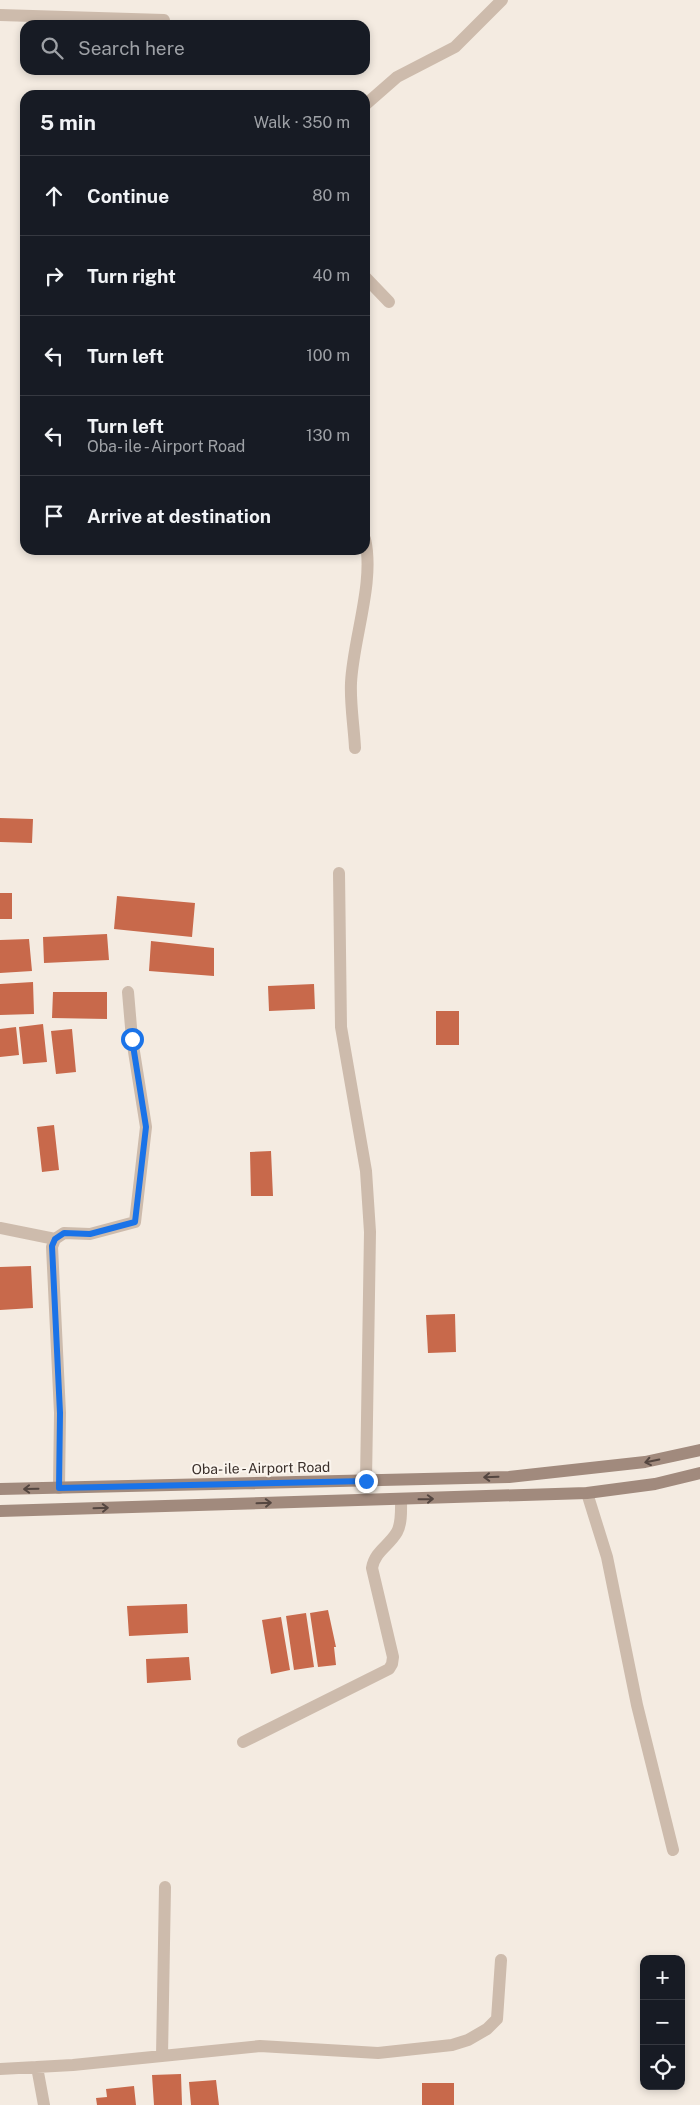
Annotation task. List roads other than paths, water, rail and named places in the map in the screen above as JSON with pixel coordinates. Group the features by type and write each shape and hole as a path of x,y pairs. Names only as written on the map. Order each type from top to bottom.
{"main road":[{"name":"Oba- ile - Airport Road","path":"0,1489 509,1477 645,1462 700,1450"},
{"path":"0,1510 587,1493 655,1484 700,1473"}],"street":[{"path":"370,101 397,77 455,46 493,3"},
{"path":"0,15 164,20"},
{"path":"370,282 389,302"},
{"path":"355,748 351,684 366,578 367,555"},
{"path":"339,873 340,1027 366,1171 370,1232 366,1481"},
{"path":"59,1488 60,1413 52,1246 55,1239 64,1233 90,1234 135,1222 146,1127 132,1039 128,992"},
{"path":"0,1228 55,1239"},
{"path":"587,1493 607,1557 637,1704 673,1850"},
{"path":"243,1742 389,1669 393,1658 372,1568 378,1552 390,1542 398,1530 401,1499"},
{"path":"162,2056 165,1887"},
{"path":"0,2070 260,2046 378,2053 452,2045 468,2040 487,2029 497,2019 502,1960"},
{"path":"37,2067 44,2105"}]}
